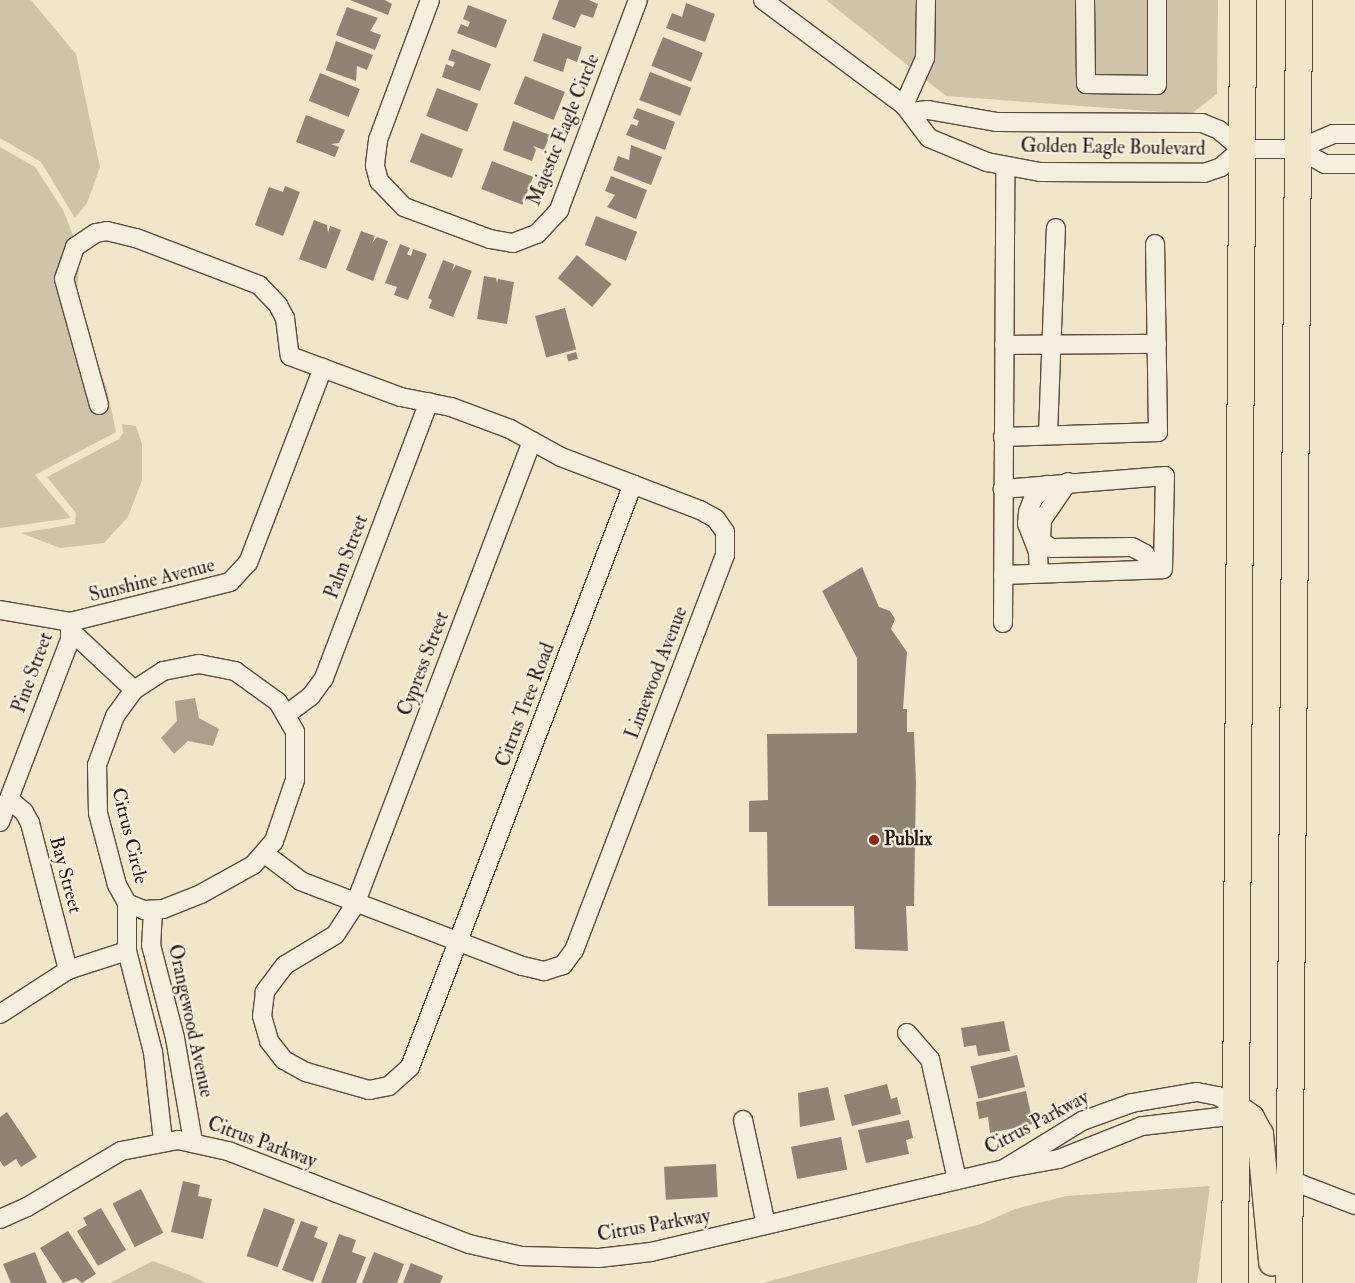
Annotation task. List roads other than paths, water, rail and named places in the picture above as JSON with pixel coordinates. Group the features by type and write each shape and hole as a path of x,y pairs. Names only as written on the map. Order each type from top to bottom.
{"highway":[{"path":"1235,1283 1243,0"},
{"path":"1290,1283 1299,0"},
{"path":"1236,1108 1256,1125 1262,1144 1272,1236 1272,1283"}],"street":[{"name":"Majestic Eagle Circle","path":"430,0 378,140 375,166 379,181 404,207 490,239 513,243 538,234 559,210 638,0"},
{"name":"Golden Eagle Boulevard","path":"763,0 907,108 929,138 1005,167 1040,172 1204,173 1221,168 1242,149"},
{"path":"926,0 925,58 907,108 996,122 1202,123 1219,130 1242,149 1298,149 1333,134 1355,134"},
{"path":"1085,0 1086,84 1157,85 1157,0"},
{"path":"1298,149 1325,164 1355,164"},
{"path":"1003,623 1005,167"},
{"path":"1048,434 1056,228"},
{"name":"Limewood Avenue","path":"99,405 64,279 75,247 96,233 120,233 258,285 275,300 285,318 290,356 401,397 462,410 633,484 709,514 725,532 726,548 595,895 570,958 555,970 522,966 356,903 301,881 265,854"},
{"path":"1003,437 1048,434 1158,432 1155,244"},
{"path":"1004,345 1156,344"},
{"name":"Sunshine Avenue","path":"0,610 70,626 222,586 237,577 252,552 323,368"},
{"name":"Palm Street","path":"288,714 311,696 324,678 428,402"},
{"name":"Cypress Street","path":"459,942 414,1058 404,1075 389,1086 369,1090 322,1078 294,1066 275,1051 264,1029 262,1004 277,972 331,939 356,903 532,441"},
{"path":"1003,489 1068,482 1165,476 1164,569 1003,575"},
{"path":"1068,482 1042,520 1042,541 1051,548 1132,547 1145,554 1154,569"},
{"name":"Citrus Tree Road","path":"459,942 633,484"},
{"path":"1039,573 1038,552 1027,524 1028,512 1032,499 1047,485"},
{"path":"70,626 134,690"},
{"name":"Pine Street","path":"0,822 70,626"},
{"name":"Citrus Circle","path":"181,666 218,666 267,690 288,714 297,748 295,780 280,827 265,854 220,886 153,910 127,903 117,885 98,813 94,782 108,732 134,690 163,671 181,666"},
{"name":"Bay Street","path":"9,799 24,812 30,823 68,970"},
{"path":"127,903 127,951 150,1037 163,1141"},
{"name":"Orangewood Avenue","path":"153,910 151,945 172,1029 193,1141"},
{"path":"0,1014 68,970 127,951"},
{"path":"150,1037 172,1029"},
{"path":"907,1032 930,1059 957,1180"},
{"name":"Citrus Parkway","path":"0,1219 28,1207 113,1154 163,1141 193,1141 469,1244 522,1256 574,1259 626,1256 1004,1169 1082,1121 1132,1103 1197,1092 1218,1096 1236,1108"},
{"path":"1004,1169 1043,1164 1142,1126 1220,1117 1236,1108"},
{"path":"743,1120 766,1225"},
{"path":"1082,1121 1095,1143"},
{"path":"1290,1180 1355,1205"}],"place":[{"name":"Publix","path":"874,840"}]}
